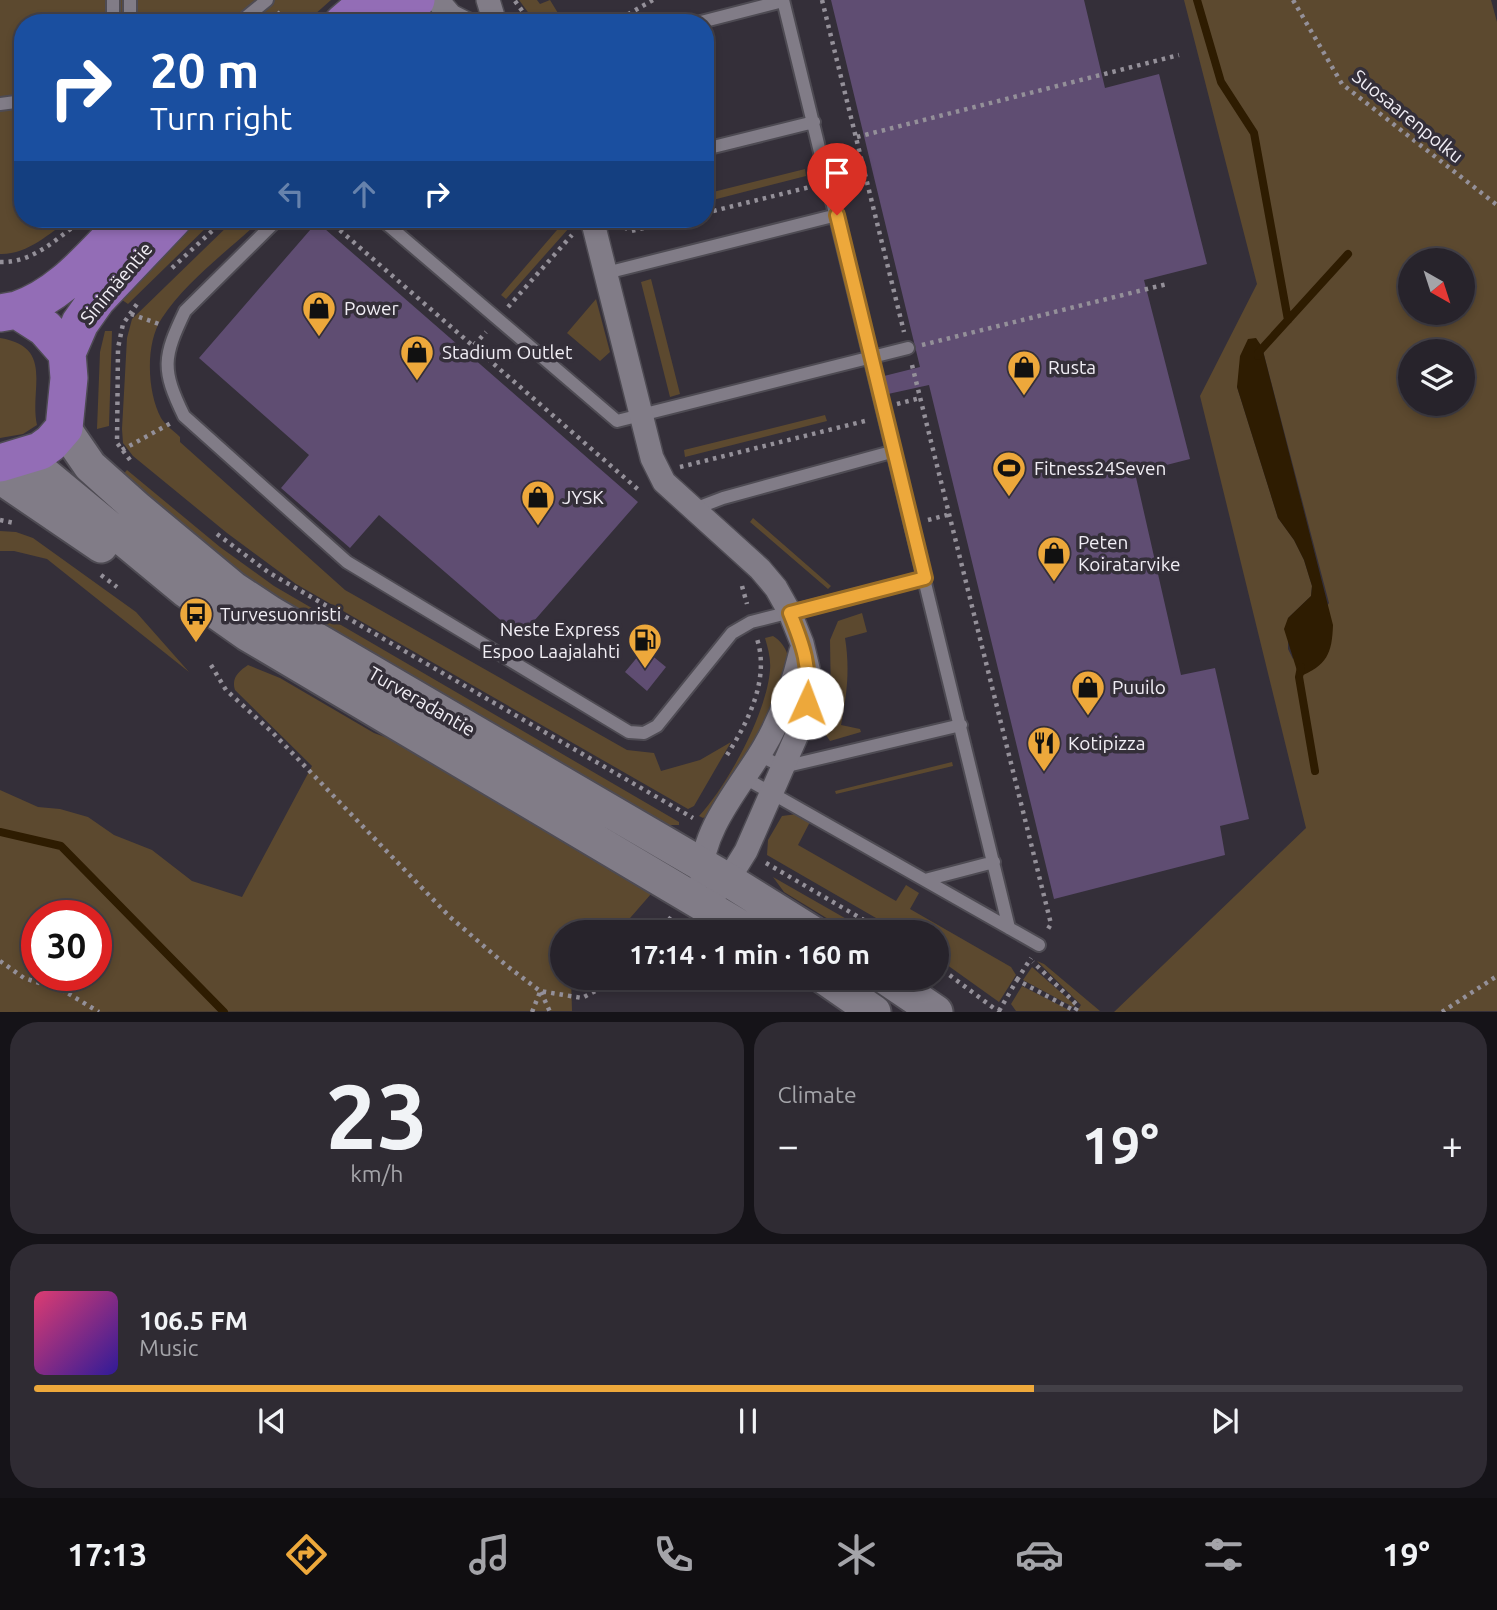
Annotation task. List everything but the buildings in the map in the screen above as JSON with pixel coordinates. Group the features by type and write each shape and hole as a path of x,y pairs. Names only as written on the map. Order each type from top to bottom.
{"main road":[{"path":"354,14 370,0"},
{"path":"399,14 416,0"},
{"name":"Sinimäentie","path":"6,310 55,293 120,228"},
{"name":"Sinimäentie","path":"67,353 80,323 97,299 164,228"},
{"path":"6,310 45,328 67,353 69,378 64,428 51,443 8,466"},
{"name":"Turveradantie","path":"64,428 90,466 233,588 792,920"},
{"name":"Turveradantie","path":"8,466 247,634 730,920"},
{"path":"842,990 874,1012"},
{"path":"904,990 936,1012"}],"street":[{"path":"437,0 449,14"},
{"path":"595,228 652,458 664,482 760,569 776,588 802,643 810,677 807,703 783,767 746,851 715,872"},
{"path":"704,904 715,872 713,829 779,718 792,687 802,643"}],"lane":[{"path":"250,14 268,0"},
{"path":"714,19 783,1 895,451 1009,928"},
{"path":"714,147 814,122"},
{"path":"606,273 837,215"},
{"path":"269,228 185,312 176,329 166,360 170,387 184,416 347,562 629,732 644,733 657,726 732,633 751,622 925,578"},
{"path":"392,228 617,421 908,348"},
{"path":"694,509 723,498 895,451"},
{"path":"759,755 783,767 961,725"},
{"path":"745,778 1039,945"},
{"path":"925,880 994,862"}],"path":[{"path":"629,14 653,0"},
{"path":"822,0 1051,924"},
{"name":"Suosaarenpolku","path":"1293,0 1342,83 1497,205"},
{"path":"857,137 1179,55"},
{"path":"714,211 809,188 826,171 863,162"},
{"path":"0,262 15,262 30,257 72,228"},
{"path":"167,273 215,228"},
{"path":"338,228 650,499 680,467 870,420 884,408 920,398"},
{"path":"474,345 572,234 585,228"},
{"path":"626,228 631,231 644,228"},
{"path":"908,348 1167,284"},
{"path":"132,462 117,443 118,348 122,324 142,299"},
{"path":"130,314 176,329"},
{"path":"122,450 184,416"},
{"path":"213,530 268,572 713,829"},
{"path":"726,758 747,718 762,672 761,653 742,586 737,580"},
{"path":"211,665 226,690 273,733 450,917 540,991 550,1012"},
{"path":"746,851 864,920"},
{"path":"0,961 24,978 64,990 99,1012"},
{"path":"949,974 999,1011 1017,980 1029,961 1078,1006 1075,1011 1017,980"},
{"path":"1443,1012 1497,976"},
{"path":"540,991 582,998 597,990"},
{"path":"532,1012 540,991"}],"shaded area":[{"path":"0,0 331,0 315,14 14,14 14,228 57,228 29,247 0,254"},
{"path":"519,0 537,0 540,4 550,0 559,14 529,14"},
{"path":"1184,0 1491,0 1497,22 1497,1011 1114,1012 1306,828 1200,396 1257,284","holes":["1256,339 1262,347 1329,603 1293,659 1288,649 1288,618 1311,596 1312,586 1304,560 1278,518 1237,387"]},
{"path":"805,169 806,176 714,200 714,192"},
{"path":"182,228 206,228 128,304 115,295"},
{"path":"226,228 252,228 184,291 157,328 150,368 153,395 163,421 180,437 180,442 345,590 627,750 654,753 661,771 700,760 731,742 694,806 688,809 296,584 227,533 133,456 123,443 122,429 127,338 132,319"},
{"path":"559,228 569,228 506,299 501,295"},
{"path":"651,279 680,394 670,397 641,282"},
{"path":"596,299 610,352 600,361 567,333"},
{"path":"105,331 112,331 109,426 97,429 100,352"},
{"path":"0,338 17,343 28,350 34,360 37,425 23,434 0,438"},
{"path":"1256,338 1262,347 1333,625 1331,644 1326,657 1316,668 1299,677 1284,629 1288,618 1311,596 1312,586 1294,540 1278,518 1237,387 1240,356 1248,339"},
{"path":"825,415 827,421 685,457 684,450"},
{"path":"127,470 220,547 274,586 679,822 679,825 661,825 283,612 120,478"},
{"path":"753,518 831,586 828,589 750,522"},
{"path":"0,531 16,532 33,538 136,612 189,672 47,559 14,551 0,551"},
{"path":"862,613 867,632 845,638 847,682 841,725 860,729 861,732 830,741 824,732 831,700 830,640 838,621"},
{"path":"773,636 783,645 788,657 780,691 743,760 708,815 703,818 699,816 733,767 762,706 770,670 765,638"},
{"path":"248,665 280,678 374,733 426,752 658,886 628,920 550,920 550,990 571,990 572,1011 0,1012 0,790 38,807 60,809 88,817 114,835 152,850 192,881 242,897 312,766 235,690 235,678"},
{"path":"952,762 953,766 836,794 835,791"},
{"path":"797,814 811,820 798,845 896,901 906,885 919,893 910,909 929,920 880,920 767,855 768,840 782,816"},
{"path":"773,877 848,920 830,920 784,892"},
{"path":"949,931 1011,967 1016,975 999,1002 949,966"},
{"path":"1037,961 1100,1011 1077,1011 1081,1005"},
{"path":"1032,967 1075,1005 1073,1007 1023,980"},
{"path":"1022,986 1071,1011 1016,1011 1011,1004"}],"waterway":[{"path":"1197,0 1221,82 1254,133 1288,320"},
{"path":"1258,356 1348,254"},
{"path":"1301,667 1299,677 1315,771"},
{"path":"0,832 61,846 224,1012"}],"place":[{"name":"Power","path":"319,338"},
{"name":"Stadium Outlet","path":"417,382"},
{"name":"Rusta","path":"1024,397"},
{"name":"Fitness24Seven","path":"1009,498"},
{"name":"JYSK","path":"538,527"},
{"name":"Peten Koiratarvike","path":"1054,583"},
{"name":"Turvesuonristi","path":"196,644"},
{"name":"Neste Express Espoo Laajalahti","path":"645,670"},
{"name":"Puuilo","path":"1088,717"},
{"name":"Kotipizza","path":"1044,773"}],"route":[{"path":"807,703 810,677 802,643 790,613 925,578 837,215"}]}
